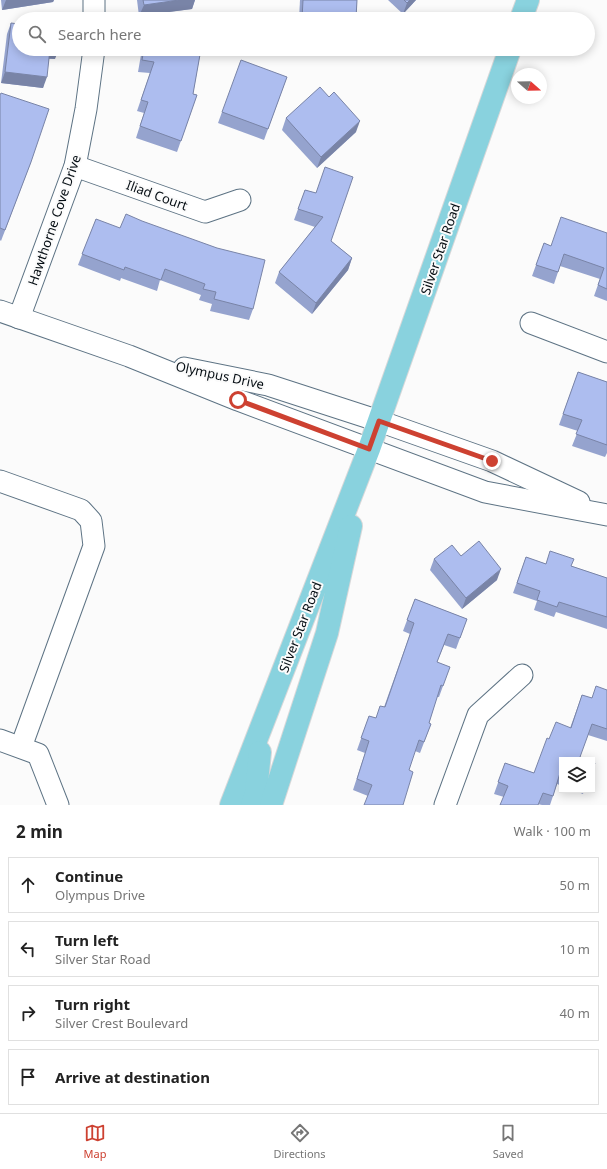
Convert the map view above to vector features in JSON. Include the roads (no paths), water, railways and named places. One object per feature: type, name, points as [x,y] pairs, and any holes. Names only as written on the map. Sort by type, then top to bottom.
[{"type":"main road","points":[[524,12],[528,0]]},
{"type":"main road","name":"Silver Star Road","points":[[232,805],[369,449],[508,56]]},
{"type":"main road","name":"Silver Star Road","points":[[271,805],[327,633],[369,449]]},
{"type":"main road","points":[[252,805],[256,792],[262,725]]},
{"type":"street","points":[[94,0],[94,12]]},
{"type":"street","name":"Hawthorne Cove Drive","points":[[10,315],[75,166],[86,109],[93,56]]},
{"type":"street","name":"Iliad Court","points":[[75,166],[205,212],[240,200]]},
{"type":"street","name":"Olympus Drive","points":[[10,315],[129,356],[238,400],[485,492],[607,515]]},
{"type":"street","points":[[531,323],[607,352]]},
{"type":"street","name":"Olympus Drive","points":[[129,356],[268,385],[379,421],[492,461],[607,515]]},
{"type":"street","points":[[0,481],[81,510],[91,521],[94,546],[21,747]]},
{"type":"street","points":[[445,805],[478,715],[522,675]]},
{"type":"street","points":[[0,740],[38,754],[58,805]]}]
